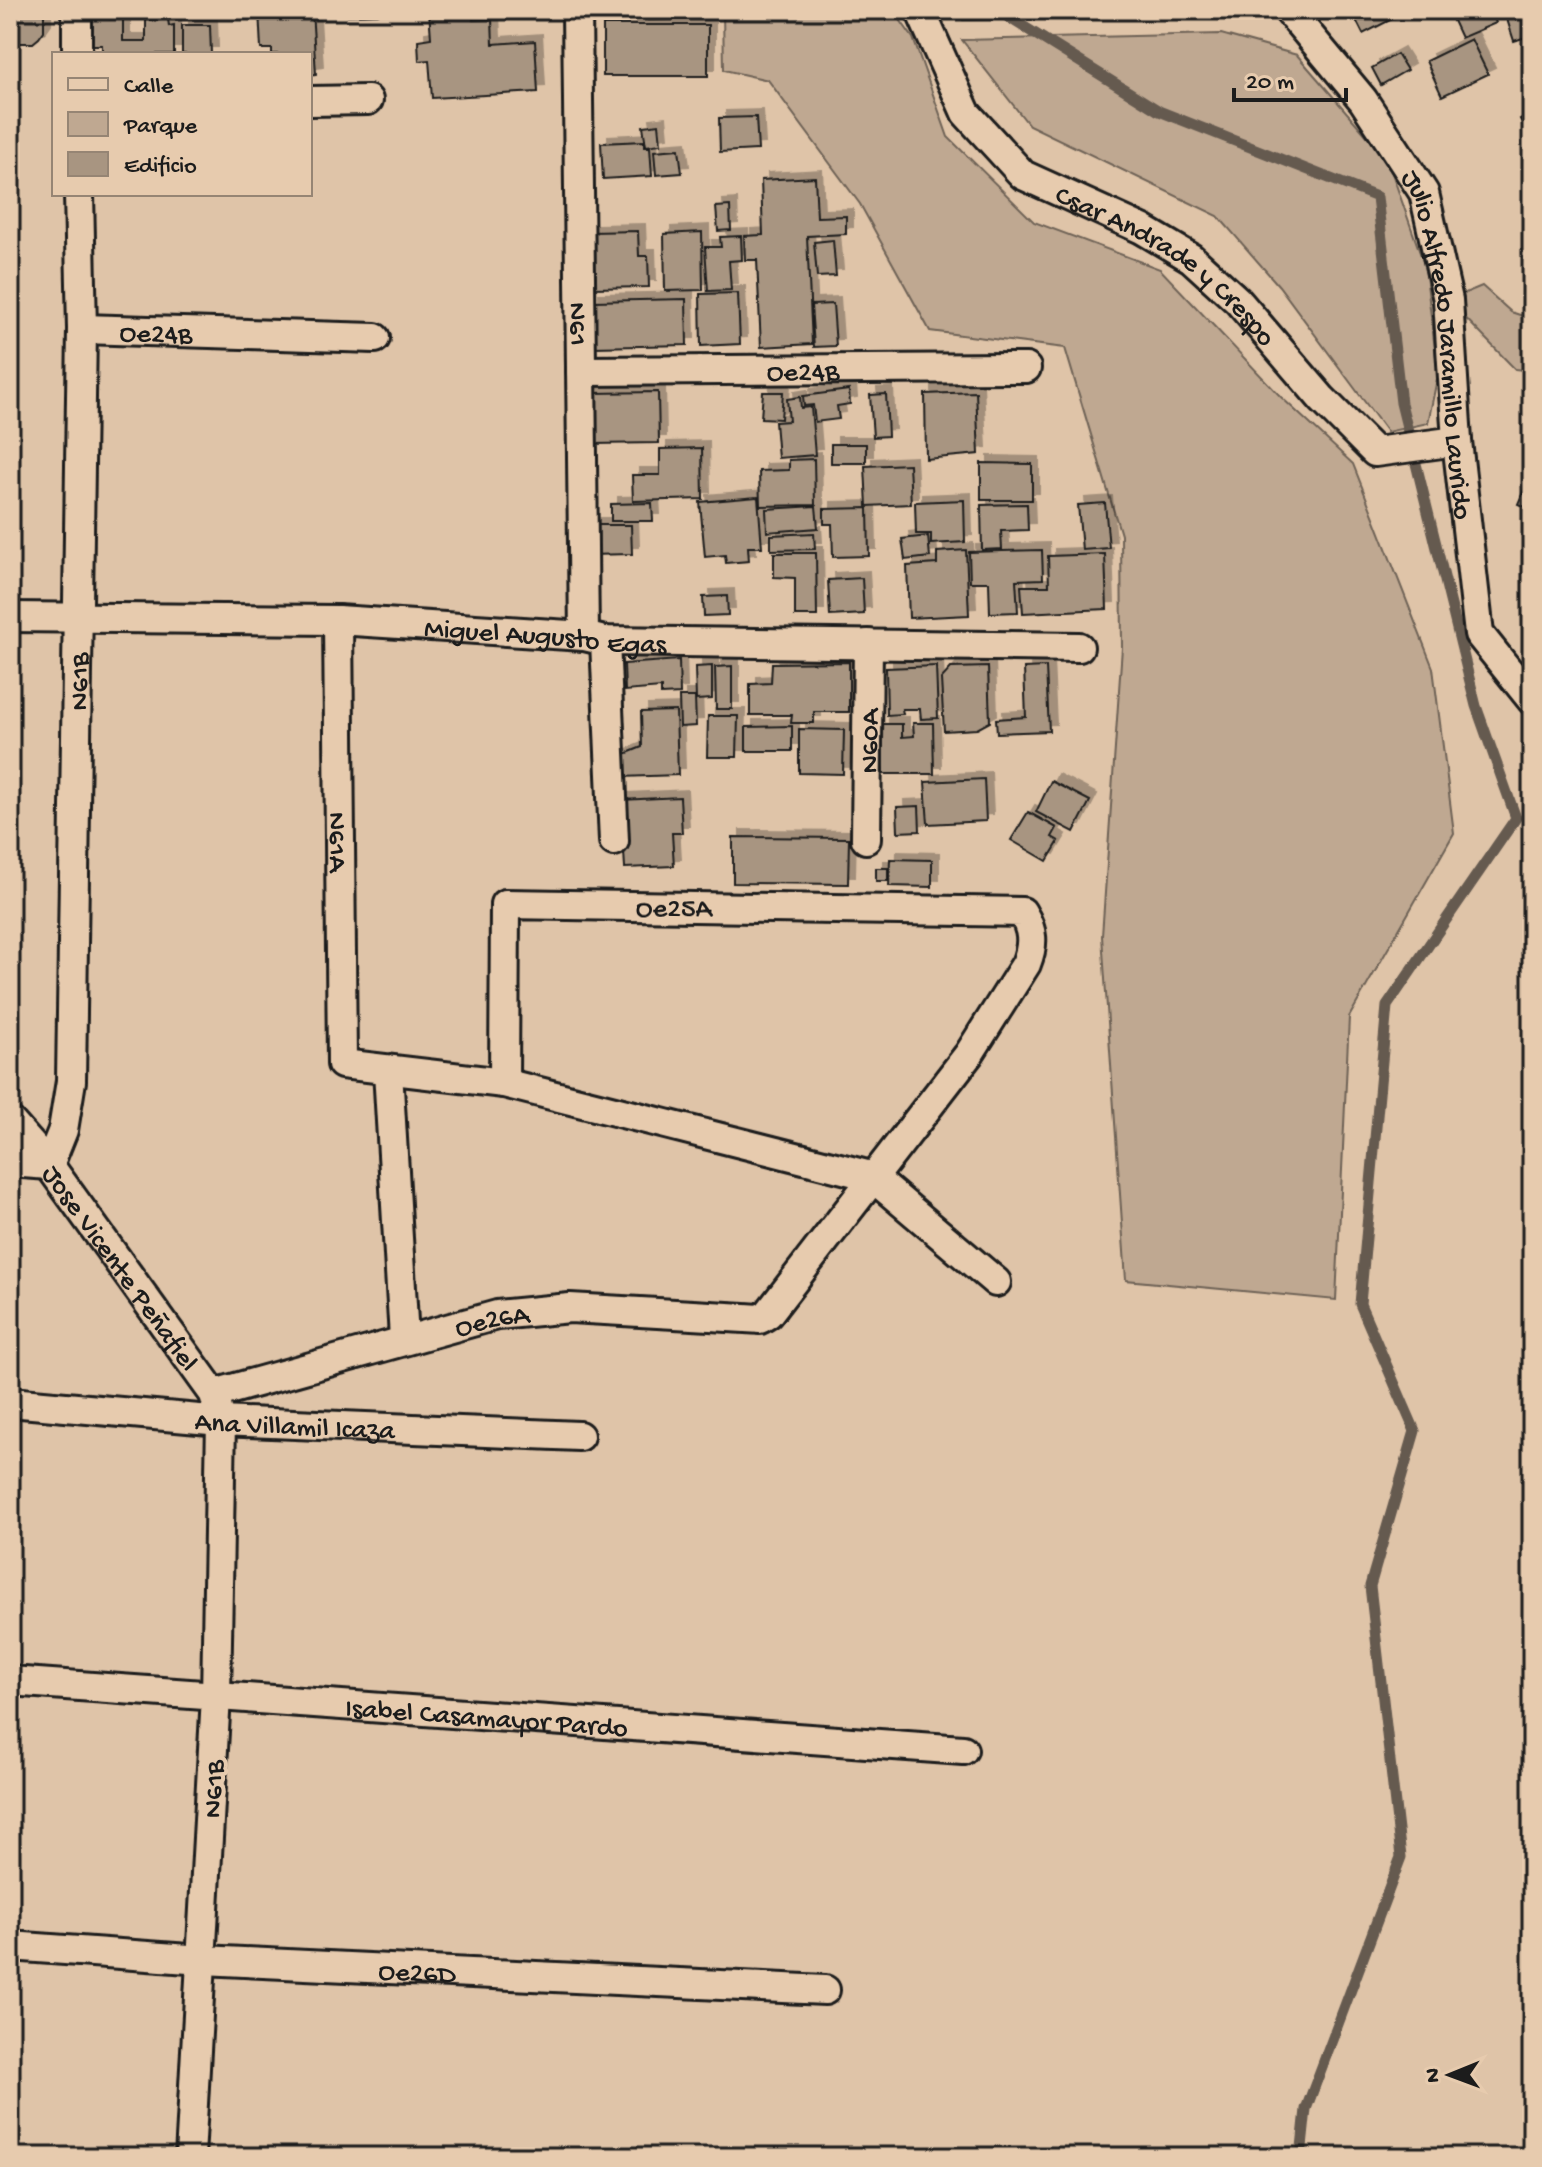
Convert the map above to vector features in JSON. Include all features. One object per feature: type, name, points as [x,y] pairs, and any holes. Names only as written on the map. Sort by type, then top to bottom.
[{"type":"street","points":[[77,10],[77,52]]},
{"type":"street","name":"N61","points":[[577,10],[581,371],[595,639],[614,841]]},
{"type":"street","name":"Csar Andrade y Crespo","points":[[920,10],[966,113],[1023,175],[1142,229],[1191,258],[1238,301],[1322,399],[1375,452],[1457,441]]},
{"type":"street","name":"Julio Alfredo Jaramillo Laurido","points":[[1288,10],[1363,100],[1424,193],[1448,300],[1457,441],[1479,634],[1532,700]]},
{"type":"street","points":[[312,101],[368,100]]},
{"type":"street","name":"N61B","points":[[49,1165],[63,1130],[71,1081],[75,617],[82,329],[79,196]]},
{"type":"street","name":"Oe24B","points":[[82,329],[375,338]]},
{"type":"street","name":"Oe24B","points":[[581,371],[1026,368]]},
{"type":"street","name":"Miguel Augusto Egas","points":[[10,617],[338,620],[595,639],[1079,647]]},
{"type":"street","name":"N61A","points":[[338,620],[342,1064],[388,1071]]},
{"type":"street","name":"N60A","points":[[866,839],[868,644]]},
{"type":"street","name":"Oe25A","points":[[504,1083],[505,904],[1022,912],[1032,937],[1026,964],[969,1054],[871,1176]]},
{"type":"street","points":[[404,1338],[388,1071],[504,1083],[871,1176],[996,1282]]},
{"type":"street","name":"Jose Vicente Peñafiel","points":[[10,1121],[49,1165],[217,1407]]},
{"type":"street","points":[[10,1162],[49,1165]]},
{"type":"street","name":"Oe26A","points":[[217,1407],[404,1338],[497,1315],[570,1308],[760,1319],[774,1309],[871,1176]]},
{"type":"street","name":"Ana Villamil Icaza","points":[[10,1402],[217,1407],[579,1436]]},
{"type":"street","name":"N61B","points":[[190,2157],[216,1696],[217,1407]]},
{"type":"street","name":"Isabel Casamayor Pardo","points":[[10,1681],[963,1750]]},
{"type":"street","name":"Oe26D","points":[[10,1946],[203,1960],[825,1990]]},
{"type":"green space","points":[[723,10],[893,10],[913,38],[948,137],[1034,222],[1160,269],[1281,397],[1353,464],[1433,668],[1454,833],[1349,1017],[1336,1300],[1126,1280],[1102,936],[1122,647],[1121,535],[1065,348],[930,331],[860,204],[768,80],[724,70]]},
{"type":"green space","points":[[958,10],[1245,10],[1249,13],[963,20]]},
{"type":"green space","points":[[1221,34],[1297,55],[1387,159],[1425,267],[1438,374],[1428,423],[1387,432],[1279,286],[1218,216],[1029,125],[962,40]]},
{"type":"green space","points":[[1482,286],[1511,312],[1532,319],[1532,371],[1515,369],[1448,300]]},
{"type":"building","points":[[10,10],[44,10],[44,31],[39,38],[33,43],[18,43],[18,26],[10,26]]},
{"type":"building","points":[[85,10],[110,10],[110,19],[123,19],[123,41],[146,41],[146,20],[168,19],[169,26],[174,25],[174,52],[102,52],[102,45],[85,45]]},
{"type":"building","points":[[174,10],[210,10],[210,17],[175,17]]},
{"type":"building","points":[[259,10],[312,10],[316,74],[312,75],[312,52],[261,49]]},
{"type":"building","points":[[348,10],[377,10],[378,14],[348,15]]},
{"type":"building","points":[[429,10],[493,10],[493,13],[473,14],[473,20],[492,19],[493,44],[535,41],[538,92],[432,98],[429,60],[419,61],[418,40],[431,38]]},
{"type":"building","points":[[647,10],[677,10],[678,19],[648,20]]},
{"type":"building","points":[[1351,10],[1390,10],[1394,18],[1363,34]]},
{"type":"building","points":[[1448,10],[1491,10],[1496,23],[1461,38]]},
{"type":"building","points":[[1504,10],[1532,10],[1532,35],[1514,41]]},
{"type":"building","points":[[182,25],[210,25],[211,52],[182,52]]},
{"type":"building","points":[[603,25],[708,25],[708,76],[603,76]]},
{"type":"building","points":[[1471,39],[1488,74],[1442,96],[1426,61]]},
{"type":"building","points":[[1397,54],[1407,70],[1381,85],[1372,68]]},
{"type":"building","points":[[1532,112],[1532,140],[1520,119]]},
{"type":"building","points":[[756,117],[758,150],[720,152],[719,118]]},
{"type":"building","points":[[659,124],[661,144],[646,146],[643,126]]},
{"type":"building","points":[[644,141],[644,147],[650,147],[652,176],[603,179],[601,143]]},
{"type":"building","points":[[679,149],[682,173],[656,175],[654,151]]},
{"type":"building","points":[[815,177],[817,217],[846,216],[846,234],[807,236],[812,344],[761,347],[757,260],[745,260],[744,236],[763,235],[761,180]]},
{"type":"building","points":[[730,206],[731,230],[718,231],[716,207]]},
{"type":"building","points":[[638,231],[639,256],[648,256],[649,287],[591,288],[590,232]]},
{"type":"building","points":[[702,232],[703,290],[665,291],[664,234]]},
{"type":"building","points":[[741,236],[742,260],[729,261],[731,290],[708,291],[705,247],[721,247],[720,237]]},
{"type":"building","points":[[833,240],[836,276],[817,277],[814,242]]},
{"type":"building","points":[[738,293],[740,344],[701,346],[700,294]]},
{"type":"building","points":[[686,299],[687,345],[593,347],[592,301]]},
{"type":"building","points":[[833,304],[836,346],[814,347],[811,305]]},
{"type":"building","points":[[849,390],[850,404],[837,406],[839,419],[815,422],[813,405],[804,406],[803,396]]},
{"type":"building","points":[[658,392],[659,443],[592,444],[591,393]]},
{"type":"building","points":[[763,392],[783,392],[781,419],[761,418]]},
{"type":"building","points":[[976,392],[979,454],[926,459],[925,394]]},
{"type":"building","points":[[886,394],[888,436],[873,437],[870,395]]},
{"type":"building","points":[[800,397],[801,408],[811,407],[815,455],[778,458],[775,422],[789,421],[787,399]]},
{"type":"building","points":[[831,444],[866,444],[866,463],[831,463]]},
{"type":"building","points":[[702,448],[703,499],[633,501],[632,475],[660,475],[660,449]]},
{"type":"building","points":[[814,459],[815,505],[760,506],[759,471],[789,470],[789,460]]},
{"type":"building","points":[[981,463],[1032,464],[1032,500],[981,500]]},
{"type":"building","points":[[909,464],[911,504],[867,506],[865,466]]},
{"type":"building","points":[[1532,471],[1532,510],[1518,504]]},
{"type":"building","points":[[758,497],[762,547],[748,547],[749,561],[726,563],[725,555],[705,557],[700,502]]},
{"type":"building","points":[[964,500],[965,542],[931,544],[931,534],[916,534],[915,502]]},
{"type":"building","points":[[652,503],[653,521],[611,521],[611,504]]},
{"type":"building","points":[[1105,503],[1109,548],[1082,550],[1078,505]]},
{"type":"building","points":[[1027,504],[1028,530],[1001,531],[1002,549],[982,550],[981,505]]},
{"type":"building","points":[[816,506],[818,528],[767,532],[766,509]]},
{"type":"building","points":[[868,508],[869,556],[833,557],[832,524],[824,524],[824,509]]},
{"type":"building","points":[[587,525],[631,525],[632,554],[588,555]]},
{"type":"building","points":[[814,533],[815,549],[771,550],[771,535]]},
{"type":"building","points":[[928,536],[930,557],[905,560],[902,539]]},
{"type":"building","points":[[966,550],[969,615],[909,618],[907,566],[937,564],[937,552]]},
{"type":"building","points":[[1042,550],[1043,579],[1016,580],[1018,612],[990,613],[989,582],[970,582],[969,552]]},
{"type":"building","points":[[774,553],[816,553],[817,616],[795,616],[795,578],[774,577]]},
{"type":"building","points":[[1105,554],[1107,609],[1023,613],[1021,586],[1049,586],[1048,556]]},
{"type":"building","points":[[862,578],[864,614],[830,616],[828,580]]},
{"type":"building","points":[[727,596],[728,615],[704,616],[703,597]]},
{"type":"building","points":[[679,660],[680,694],[661,695],[661,688],[625,691],[624,664]]},
{"type":"building","points":[[849,662],[849,712],[814,712],[814,723],[791,723],[792,715],[750,715],[750,684],[771,683],[772,663]]},
{"type":"building","points":[[712,666],[712,699],[696,700],[695,667]]},
{"type":"building","points":[[732,666],[732,709],[716,709],[715,667]]},
{"type":"building","points":[[936,666],[938,718],[921,719],[920,709],[902,709],[903,714],[887,715],[886,668]]},
{"type":"building","points":[[988,667],[990,722],[977,729],[944,731],[941,679],[951,668]]},
{"type":"building","points":[[1046,667],[1049,731],[997,733],[996,719],[1026,717],[1024,668]]},
{"type":"building","points":[[679,697],[695,697],[696,726],[680,727]]},
{"type":"building","points":[[676,711],[678,775],[621,777],[620,756],[642,747],[641,712]]},
{"type":"building","points":[[708,716],[738,716],[737,757],[707,757]]},
{"type":"building","points":[[913,723],[933,723],[934,774],[883,774],[882,724],[902,724],[902,737],[914,736]]},
{"type":"building","points":[[792,726],[792,751],[746,751],[746,727]]},
{"type":"building","points":[[799,729],[844,730],[843,774],[799,773]]},
{"type":"building","points":[[984,779],[986,821],[928,824],[925,782]]},
{"type":"building","points":[[1051,781],[1090,801],[1074,832],[1036,812]]},
{"type":"building","points":[[680,797],[682,833],[672,833],[674,866],[625,868],[621,800]]},
{"type":"building","points":[[919,806],[920,831],[898,832],[897,807]]},
{"type":"building","points":[[1028,812],[1057,828],[1052,837],[1059,841],[1047,861],[1011,840]]},
{"type":"building","points":[[733,837],[849,838],[848,884],[733,883]]},
{"type":"building","points":[[890,859],[932,860],[932,887],[889,886]]},
{"type":"building","points":[[876,868],[888,868],[888,881],[876,881]]},
{"type":"waterway","points":[[997,10],[1159,111],[1377,197],[1401,403],[1476,706],[1516,818],[1387,1006],[1360,1304],[1415,1431],[1370,1586],[1401,1857],[1306,2109],[1301,2157]]}]
